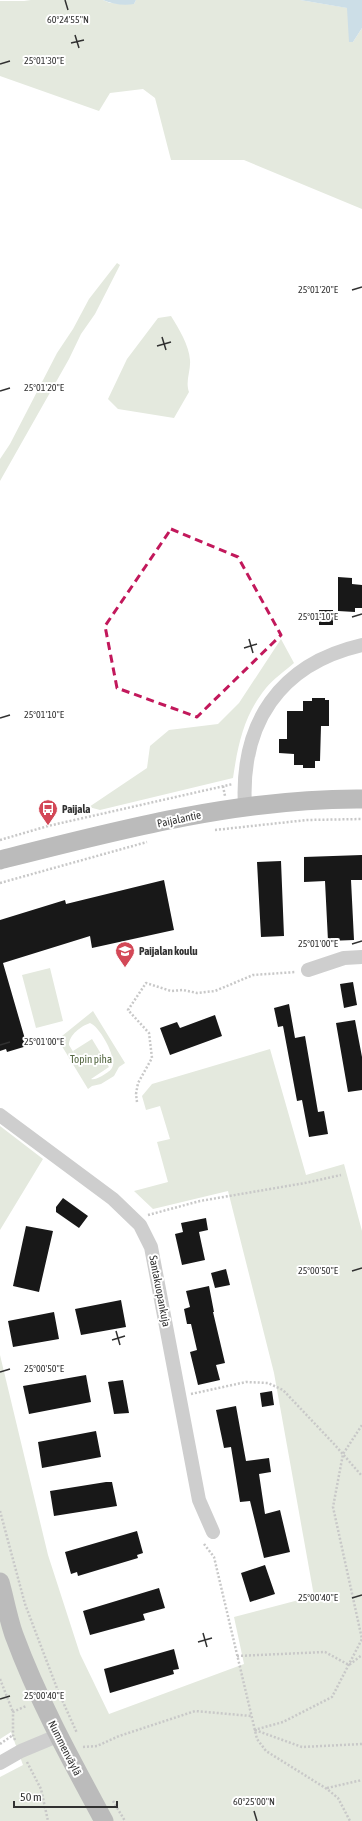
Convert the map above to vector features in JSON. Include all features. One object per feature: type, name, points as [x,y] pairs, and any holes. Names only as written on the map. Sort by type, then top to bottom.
[{"type":"street","points":[[244,807],[244,782],[250,746],[260,717],[274,696],[301,672],[320,659],[340,651],[362,645]]},
{"type":"street","name":"Paijalantie","points":[[0,860],[141,827],[244,807],[294,802],[362,799]]},
{"type":"street","points":[[308,970],[344,958],[362,957]]},
{"type":"street","name":"Santakuopankuja","points":[[0,1115],[113,1199],[140,1225],[151,1247],[207,1535]]},
{"type":"street","name":"Nummenväylä","points":[[0,1582],[14,1634],[40,1699],[57,1736],[104,1821]]},
{"type":"street","points":[[0,1763],[21,1751],[57,1736]]},
{"type":"path","points":[[0,840],[48,826],[223,786]]},
{"type":"path","points":[[210,830],[307,820],[362,819]]},
{"type":"path","points":[[0,883],[153,841]]},
{"type":"path","points":[[137,1102],[136,1094],[138,1083],[152,1058],[149,1032],[128,1010],[146,983],[171,991],[183,990],[197,993],[215,991],[253,975],[308,970]]},
{"type":"path","points":[[145,1208],[147,1216],[200,1202],[341,1175]]},
{"type":"path","points":[[180,1396],[246,1382],[268,1383],[283,1390],[362,1476]]},
{"type":"path","points":[[254,1730],[283,1722],[332,1697],[362,1639],[334,1507],[343,1454],[362,1425]]},
{"type":"path","points":[[0,1511],[25,1604],[58,1691],[86,1753]]},
{"type":"path","points":[[204,1544],[207,1535]]},
{"type":"path","points":[[204,1544],[207,1535]]},
{"type":"path","points":[[204,1544],[214,1556],[257,1739],[266,1751],[327,1789],[338,1798],[350,1821]]},
{"type":"path","points":[[237,1656],[325,1652],[349,1665]]},
{"type":"path","points":[[349,1665],[362,1655]]},
{"type":"path","points":[[0,1679],[13,1712],[13,1735],[41,1789],[48,1821]]},
{"type":"path","points":[[13,1712],[58,1691]]},
{"type":"path","points":[[83,1747],[97,1746],[119,1736],[195,1711],[251,1716]]},
{"type":"path","points":[[254,1730],[302,1747],[362,1744]]},
{"type":"path","points":[[0,1744],[13,1735]]},
{"type":"path","points":[[327,1789],[362,1780]]},
{"type":"path","points":[[110,1796],[125,1821]]},
{"type":"highlighted area","points":[[171,529],[238,557],[281,635],[197,717],[117,688],[105,626]]},
{"type":"green space","points":[[103,0],[110,3],[134,4],[136,0],[300,0],[348,8],[353,42],[362,28],[362,209],[244,160],[171,160],[155,98],[143,89],[110,93],[99,111],[0,76],[0,1]]},
{"type":"green space","points":[[117,263],[120,265],[95,314],[81,334],[69,359],[0,481],[0,459],[10,444],[57,353],[73,329],[89,299]]},
{"type":"green space","points":[[171,316],[188,349],[190,364],[188,384],[189,392],[174,418],[118,409],[108,399],[127,359],[158,318]]},
{"type":"green space","points":[[281,639],[294,663],[269,685],[258,698],[252,709],[243,730],[233,778],[100,810],[89,807],[147,768],[150,746],[169,730],[218,724],[239,703]]},
{"type":"green space","points":[[50,968],[63,1021],[36,1028],[22,975]]},
{"type":"green space","name":"Topin piha","points":[[93,1011],[125,1063],[119,1067],[114,1076],[101,1084],[92,1086],[88,1089],[60,1043],[62,1036]],"holes":[[[90,1023],[102,1035],[109,1048],[112,1055],[113,1065],[111,1070],[98,1078],[91,1079],[109,1067],[92,1039],[73,1051],[83,1068],[69,1045],[73,1034],[79,1029]]]},
{"type":"green space","points":[[270,1049],[306,1175],[344,1164],[362,1231],[362,1821],[0,1821],[0,1777],[23,1765],[11,1732],[0,1739],[0,1355],[48,1555],[80,1654],[109,1714],[244,1664],[234,1617],[314,1596],[274,1373],[228,1191],[153,1209],[134,1191],[168,1182],[157,1142],[170,1139],[160,1106],[146,1110],[142,1096],[152,1084]]},
{"type":"green space","points":[[0,1126],[43,1159],[0,1230]]},
{"type":"shaded area","points":[[103,0],[136,0],[134,4],[126,5],[114,4]]},
{"type":"shaded area","points":[[300,0],[362,0],[362,28],[353,42],[349,42],[347,8]]},
{"type":"building","points":[[338,577],[352,578],[352,584],[362,585],[362,608],[355,608],[355,612],[338,611]]},
{"type":"building","points":[[319,610],[333,610],[333,625],[319,625]]},
{"type":"building","points":[[312,698],[325,698],[325,700],[329,700],[329,726],[321,726],[320,761],[315,761],[315,768],[303,768],[303,765],[294,765],[294,754],[279,753],[279,739],[287,739],[287,711],[303,711],[303,701],[312,701]]},
{"type":"building","points":[[362,855],[362,880],[351,880],[354,940],[328,941],[325,881],[304,882],[304,857]]},
{"type":"building","points":[[281,861],[284,936],[261,937],[257,862]]},
{"type":"building","points":[[164,880],[174,930],[92,948],[90,936],[3,963],[27,1046],[7,1052],[6,1049],[0,1051],[0,920],[65,900],[66,904]]},
{"type":"building","points":[[353,982],[357,1005],[344,1008],[340,984]]},
{"type":"building","points":[[289,1004],[295,1038],[305,1036],[318,1112],[324,1111],[328,1134],[309,1137],[302,1100],[297,1101],[283,1026],[278,1027],[274,1008]]},
{"type":"building","points":[[215,1015],[222,1036],[170,1055],[160,1028],[177,1022],[180,1028]]},
{"type":"building","points":[[355,1020],[362,1057],[362,1090],[348,1092],[336,1023]]},
{"type":"building","points":[[63,1198],[88,1216],[79,1228],[56,1212],[56,1207]]},
{"type":"building","points":[[206,1218],[208,1230],[199,1232],[205,1260],[182,1265],[175,1234],[183,1232],[181,1223]]},
{"type":"building","points":[[26,1226],[53,1231],[39,1292],[13,1286]]},
{"type":"building","points":[[226,1269],[230,1285],[215,1288],[211,1273]]},
{"type":"building","points":[[209,1286],[213,1312],[225,1363],[216,1365],[220,1380],[198,1385],[190,1352],[197,1350],[191,1324],[187,1324],[184,1309],[190,1307],[186,1291]]},
{"type":"building","points":[[121,1300],[126,1327],[81,1335],[75,1309]]},
{"type":"building","points":[[54,1312],[59,1339],[13,1347],[8,1321]]},
{"type":"building","points":[[86,1375],[91,1402],[29,1414],[23,1386]]},
{"type":"building","points":[[123,1380],[129,1413],[114,1414],[108,1382]]},
{"type":"building","points":[[272,1391],[274,1405],[262,1407],[260,1393]]},
{"type":"building","points":[[236,1406],[246,1461],[269,1458],[271,1472],[259,1474],[265,1514],[280,1510],[290,1552],[264,1558],[250,1501],[240,1502],[231,1447],[224,1448],[216,1410]]},
{"type":"building","points":[[96,1431],[101,1457],[42,1468],[38,1442]]},
{"type":"building","points":[[112,1482],[117,1506],[54,1516],[50,1491]]},
{"type":"building","points":[[137,1531],[143,1553],[137,1555],[138,1558],[78,1576],[77,1572],[71,1574],[65,1552]]},
{"type":"building","points":[[265,1565],[275,1594],[250,1602],[241,1573]]},
{"type":"building","points":[[159,1588],[165,1608],[143,1614],[145,1620],[90,1635],[83,1611]]},
{"type":"building","points":[[174,1649],[179,1669],[173,1670],[174,1674],[110,1693],[104,1669]]},
{"type":"place","name":"Paijala","points":[[48,826]]},
{"type":"place","name":"Paijalan koulu","points":[[125,968]]}]
